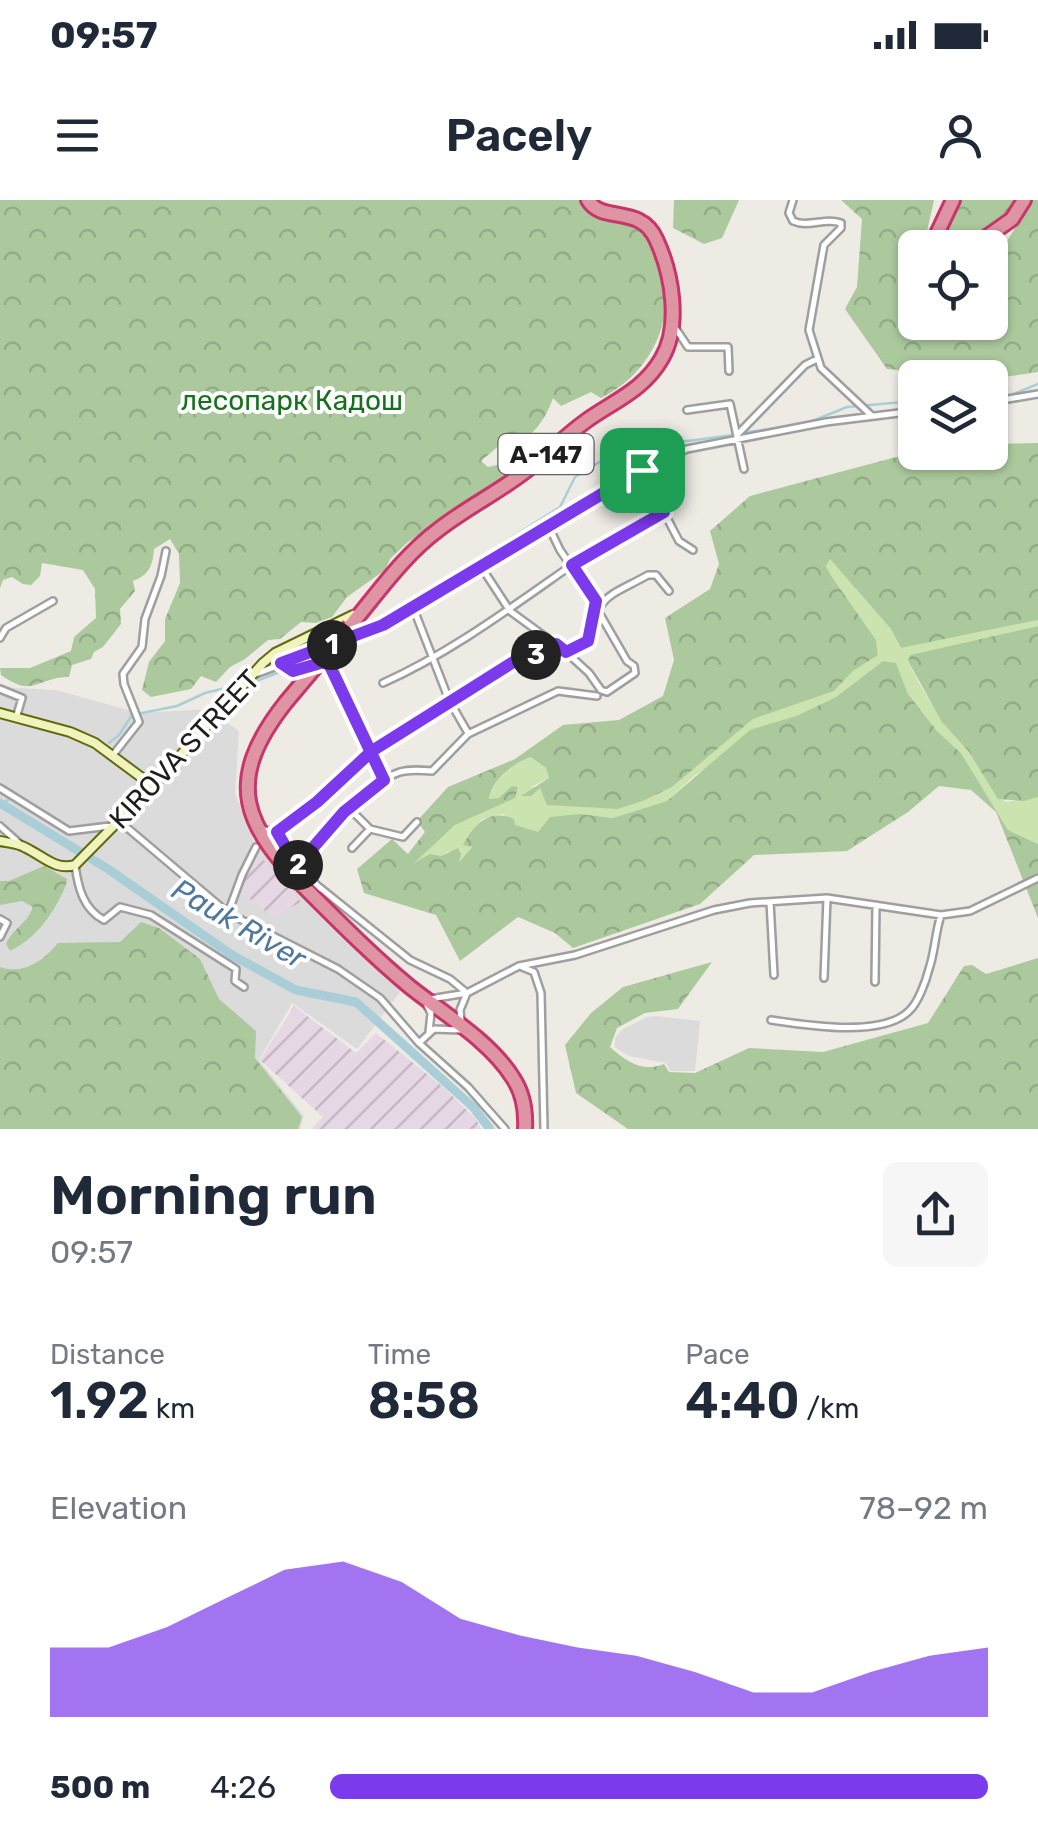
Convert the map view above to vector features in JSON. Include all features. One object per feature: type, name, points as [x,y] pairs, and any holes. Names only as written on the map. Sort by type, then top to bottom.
[{"type":"highway","name":"А-147","points":[[525,1129],[524,1107],[513,1078],[466,1032],[372,955],[256,827],[248,794],[257,745],[286,702],[435,531],[526,471],[584,422],[637,389],[664,355],[672,322],[668,277],[654,234],[635,217],[599,211],[588,200]]},
{"type":"highway","points":[[939,230],[953,200]]},
{"type":"highway","points":[[997,230],[1012,219],[1024,200]]},
{"type":"main road","name":"KIROVA STREET","points":[[75,864],[154,786],[236,692],[276,653],[332,627],[370,602]]},
{"type":"main road","points":[[0,714],[70,732],[113,755],[154,786]]},
{"type":"main road","points":[[0,842],[21,844],[52,864],[68,868],[75,864]]},
{"type":"street","points":[[793,200],[789,213],[793,221],[809,225],[836,220],[841,223],[824,244],[809,330],[817,358],[835,384],[872,416]]},
{"type":"street","points":[[672,322],[688,347],[728,347],[729,371]]},
{"type":"street","points":[[738,438],[817,358]]},
{"type":"street","points":[[1008,399],[1038,394]]},
{"type":"street","points":[[687,410],[730,404],[744,469]]},
{"type":"street","points":[[249,678],[287,667],[368,633],[642,470],[687,449],[898,413]]},
{"type":"street","points":[[642,470],[679,542],[693,550]]},
{"type":"street","points":[[383,683],[510,611],[572,565],[664,512]]},
{"type":"street","points":[[548,525],[596,601],[588,641],[566,652]]},
{"type":"street","points":[[113,755],[139,722],[123,674],[142,647],[145,619],[166,551]]},
{"type":"street","points":[[480,565],[510,611],[566,652],[607,692],[635,672],[596,609]]},
{"type":"street","points":[[596,609],[603,600],[648,575],[656,575],[669,591]]},
{"type":"street","points":[[0,638],[6,628],[53,602]]},
{"type":"street","points":[[414,607],[449,700],[468,734]]},
{"type":"street","points":[[265,830],[277,832],[317,802],[372,751],[449,700],[518,659],[547,653],[556,644]]},
{"type":"street","points":[[287,667],[327,662],[384,780]]},
{"type":"street","points":[[0,689],[22,698],[16,718]]},
{"type":"street","points":[[294,869],[349,808],[384,780],[412,770],[432,771],[468,734],[558,690],[597,696]]},
{"type":"street","points":[[0,788],[69,831],[116,823],[228,913],[360,982],[468,1087],[505,1129]]},
{"type":"street","points":[[349,808],[370,829],[403,837],[417,822]]},
{"type":"street","points":[[0,826],[21,844]]},
{"type":"street","points":[[352,848],[370,829]]},
{"type":"street","points":[[277,832],[294,869],[410,960],[450,979],[467,993]]},
{"type":"street","points":[[228,913],[256,847]]},
{"type":"street","points":[[75,864],[82,896],[95,915],[104,920],[120,907],[151,915],[227,962],[236,970],[235,981],[244,987]]},
{"type":"street","points":[[422,997],[441,1000],[467,993],[519,966],[575,955],[750,902],[827,898],[941,915],[970,911],[1038,878]]},
{"type":"street","points":[[824,978],[827,898]]},
{"type":"street","points":[[770,902],[774,974]]},
{"type":"street","points":[[876,905],[876,982]]},
{"type":"street","points":[[771,1020],[829,1027],[874,1026],[911,1010],[929,969],[941,915]]},
{"type":"street","points":[[0,919],[7,924],[0,937]]},
{"type":"street","points":[[519,966],[534,972],[541,993],[544,1129]]},
{"type":"street","points":[[419,1043],[429,1032],[444,1027],[466,1032],[460,1010],[467,993]]},
{"type":"street","points":[[422,997],[431,1012],[429,1032]]},
{"type":"shaded area","points":[[0,687],[56,690],[139,713],[208,709],[239,731],[235,793],[253,840],[352,947],[403,988],[357,1049],[292,1003],[259,1060],[304,1116],[300,1129],[0,1129]]},
{"type":"shaded area","points":[[258,857],[301,902],[273,917],[238,889]]},
{"type":"shaded area","points":[[294,1006],[356,1053],[376,1033],[443,1087],[476,1119],[481,1129],[311,1129],[323,1117],[260,1060]]},
{"type":"shaded area","points":[[656,1016],[700,1021],[695,1071],[670,1071],[666,1063],[629,1056],[615,1047],[615,1038],[623,1029]]},
{"type":"green space","name":"лесопарк Кадош","points":[[0,200],[579,200],[591,211],[640,223],[665,279],[664,320],[648,357],[635,373],[601,398],[591,392],[561,406],[553,398],[542,421],[526,438],[512,449],[502,443],[481,461],[488,467],[501,464],[505,476],[408,542],[390,559],[385,570],[347,597],[332,617],[316,623],[301,622],[280,639],[268,640],[216,682],[201,676],[191,689],[151,697],[142,690],[149,662],[165,641],[165,619],[180,583],[179,554],[170,539],[154,549],[149,569],[133,581],[135,591],[120,609],[121,624],[91,659],[72,665],[69,677],[21,685],[1,675],[0,668],[30,668],[71,651],[74,637],[96,618],[95,589],[83,570],[42,563],[40,576],[31,585],[12,577],[3,580],[0,588]]},
{"type":"green space","points":[[674,200],[739,200],[722,238],[704,244],[673,228]]},
{"type":"green space","points":[[841,200],[934,200],[927,230],[898,230],[898,340],[1008,340],[1008,239],[1032,200],[1038,200],[1038,372],[1008,376],[1008,360],[898,360],[898,370],[887,369],[845,309],[857,287],[862,219]]},
{"type":"green space","points":[[959,200],[1014,200],[1004,215],[985,230],[944,230]]},
{"type":"green space","points":[[1038,443],[1038,620],[901,648],[891,629],[830,559],[826,566],[876,640],[878,655],[853,671],[834,691],[753,719],[672,787],[618,809],[547,805],[540,788],[531,796],[521,796],[549,778],[546,768],[531,757],[504,773],[489,799],[499,798],[512,786],[518,787],[515,798],[455,825],[414,863],[430,854],[441,856],[458,848],[459,862],[472,847],[463,845],[467,837],[484,820],[497,815],[538,832],[550,817],[580,814],[613,818],[667,801],[750,730],[796,716],[836,697],[883,661],[896,663],[908,694],[937,731],[961,753],[1008,830],[1038,844],[1038,918],[996,812],[971,790],[939,786],[908,812],[847,851],[754,855],[700,904],[573,948],[555,933],[518,917],[460,961],[436,915],[364,893],[357,869],[392,839],[408,854],[425,832],[417,821],[448,787],[515,759],[563,725],[619,720],[663,696],[674,660],[665,618],[710,589],[719,564],[710,531],[750,496],[898,457],[898,470],[1008,470],[1008,444]]},
{"type":"green space","points":[[830,558],[891,629],[901,648],[1038,620],[1038,626],[910,655],[908,661],[934,707],[1005,802],[1038,797],[1038,844],[1008,830],[961,753],[937,731],[908,694],[896,664],[883,661],[836,697],[695,775],[667,801],[613,818],[580,814],[538,833],[514,825],[503,814],[482,819],[464,845],[472,846],[457,864],[449,851],[441,856],[430,854],[413,863],[455,825],[499,805],[499,798],[489,800],[498,780],[531,757],[546,768],[549,778],[531,787],[540,788],[548,804],[618,809],[672,787],[753,719],[834,691],[853,671],[878,654],[876,640],[826,566]]},
{"type":"green space","points":[[1038,626],[1038,797],[1024,801],[998,799],[969,752],[942,722],[908,661],[910,655]]},
{"type":"green space","points":[[44,866],[67,879],[66,885],[44,923],[10,951],[6,944],[33,907],[22,901],[0,905],[0,881]]},
{"type":"green space","points":[[141,922],[159,928],[200,959],[219,999],[256,1031],[255,1058],[302,1117],[298,1129],[0,1129],[0,967],[17,969],[32,965],[58,943],[120,942]]},
{"type":"green space","points":[[1038,958],[1038,1129],[628,1129],[576,1093],[565,1045],[591,1013],[623,987],[712,962],[678,1009],[645,1013],[617,1028],[610,1047],[641,1066],[664,1064],[669,1072],[695,1073],[749,1048],[823,1052],[928,1023],[964,966],[972,965],[986,974]]},
{"type":"waterway","points":[[1008,396],[1038,384]]},
{"type":"waterway","points":[[805,424],[847,407],[898,402]]},
{"type":"waterway","points":[[741,433],[792,426]]},
{"type":"waterway","points":[[414,599],[560,507],[575,477],[619,450],[733,435]]},
{"type":"waterway","points":[[335,652],[390,630],[396,623]]},
{"type":"waterway","points":[[292,667],[313,660]]},
{"type":"waterway","points":[[251,683],[285,670]]},
{"type":"waterway","points":[[109,743],[132,715],[177,706],[205,693],[238,685]]},
{"type":"waterway","points":[[2,804],[9,799]]},
{"type":"waterway","name":"Pauk River","points":[[0,803],[108,869],[232,955],[296,990],[356,1002],[473,1107],[490,1129]]},
{"type":"route","points":[[642,470],[383,625],[281,663],[293,671],[327,662],[372,751],[384,780],[344,812],[297,866],[277,832],[317,802],[372,751],[518,659],[547,653],[556,644],[566,652],[588,641],[596,601],[572,565],[664,512],[642,470]]}]
